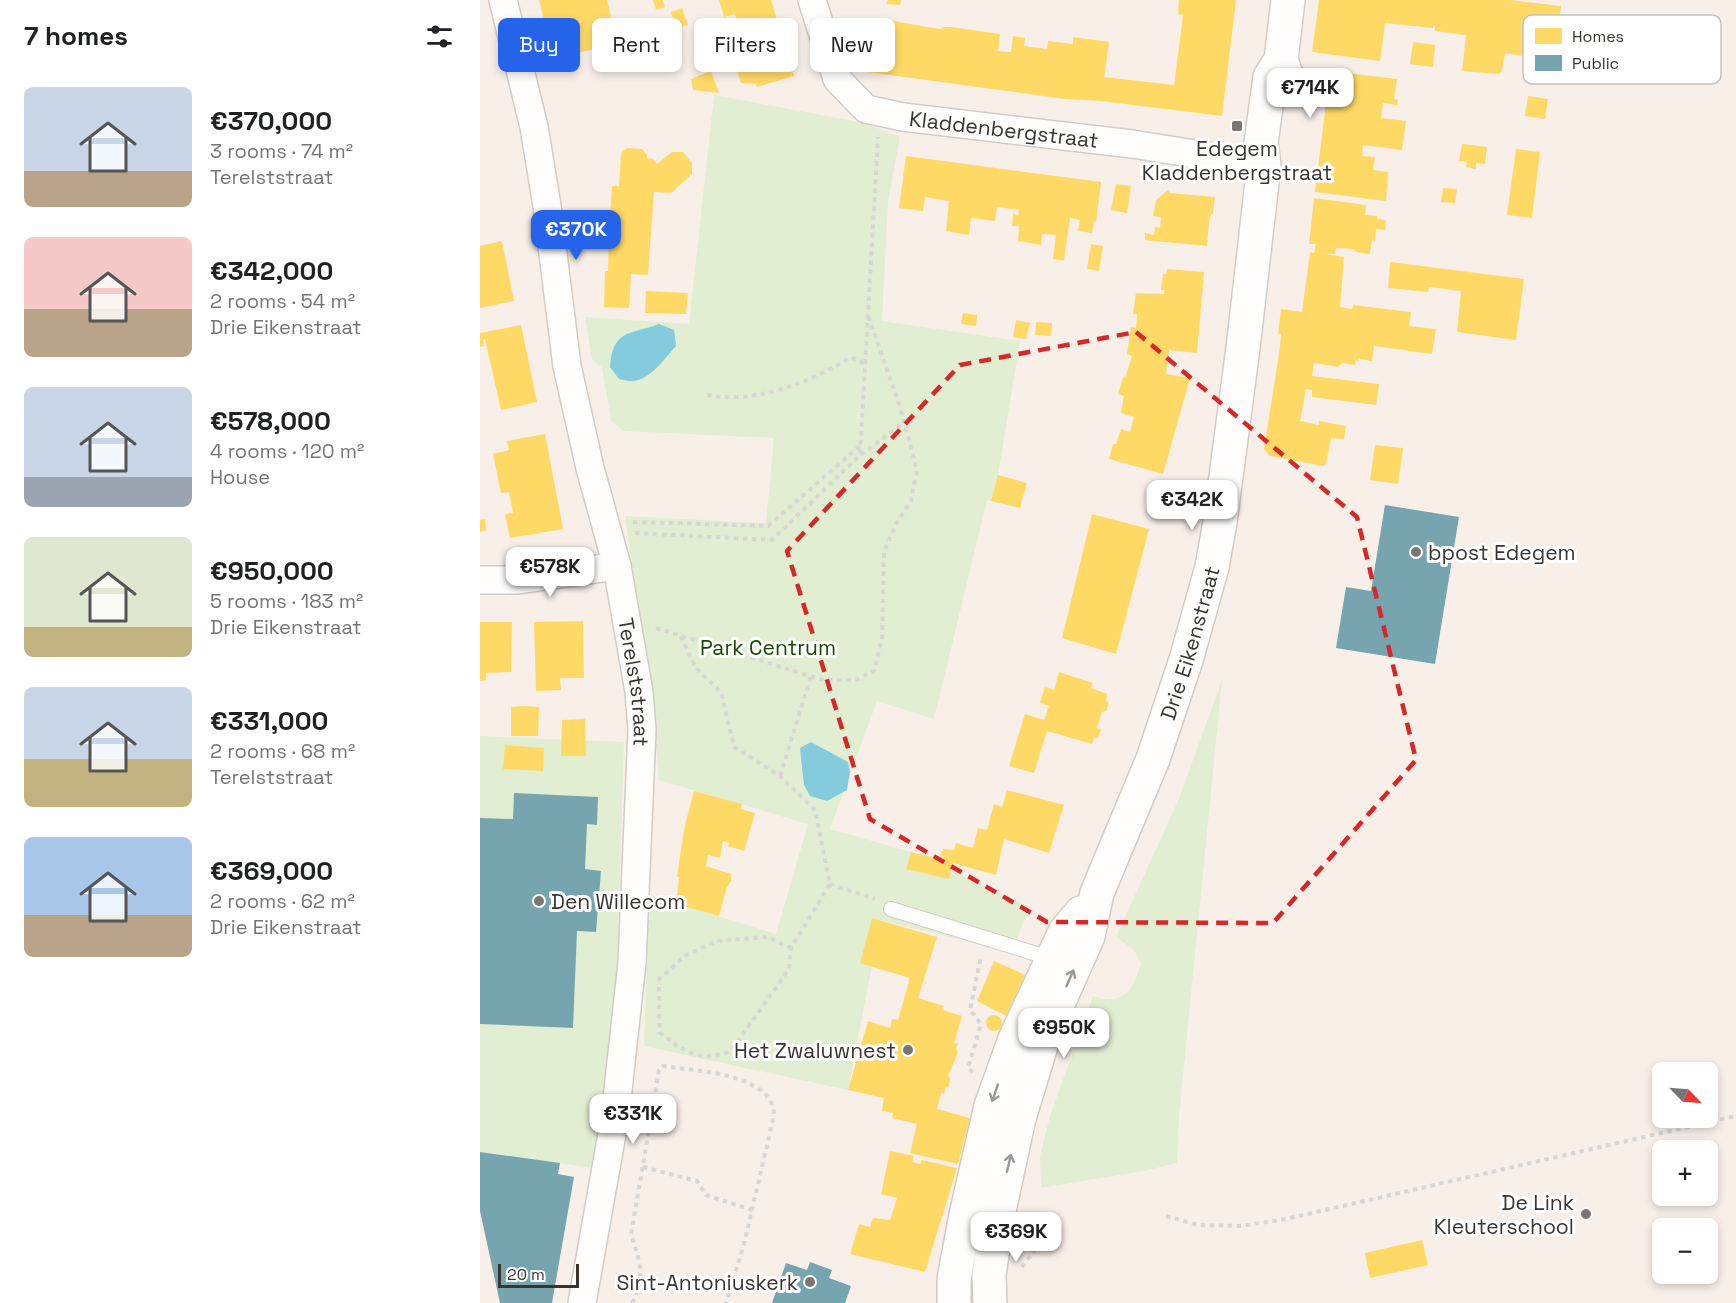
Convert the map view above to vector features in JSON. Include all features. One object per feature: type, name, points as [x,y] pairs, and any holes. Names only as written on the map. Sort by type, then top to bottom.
[{"type":"street","name":"Terelststraat","points":[[503,0],[534,127],[547,206],[567,366],[590,468],[617,566],[639,692],[642,730],[630,980],[615,1117],[582,1303]]},
{"type":"street","name":"Kladdenbergstraat","points":[[812,0],[837,79],[866,109],[903,117],[1143,146],[1264,165]]},
{"type":"street","name":"Drie Eikenstraat","points":[[954,1303],[954,1280],[981,1218],[1019,1118],[1046,1033],[1088,936],[1097,893],[1153,759],[1186,660],[1212,567],[1242,360],[1264,165],[1261,143],[1270,77],[1281,60],[1288,0]]},
{"type":"street","points":[[480,580],[518,580],[617,566]]},
{"type":"street","name":"Drie Eikenstraat","points":[[990,1303],[989,1275],[981,1218],[991,1106],[1015,1039],[1065,932],[1097,893]]},
{"type":"lane","points":[[891,909],[1053,959]]},
{"type":"path","points":[[860,455],[879,112]]},
{"type":"path","points":[[626,619],[822,680],[856,680],[874,671],[882,639],[884,552],[895,526],[911,501],[917,470],[904,422],[868,315]]},
{"type":"path","points":[[707,395],[727,399],[788,388],[826,372],[851,357],[865,364]]},
{"type":"path","points":[[606,526],[772,540],[860,455],[904,422]]},
{"type":"path","points":[[606,526],[768,526],[861,445]]},
{"type":"path","points":[[659,980],[660,1033],[692,1055],[717,1055],[731,1051],[789,969],[790,948],[830,884],[815,810],[780,776],[734,747],[721,692],[696,668],[680,635]]},
{"type":"path","points":[[780,776],[811,676]]},
{"type":"path","points":[[830,884],[880,901],[891,909]]},
{"type":"path","points":[[630,980],[659,980],[685,956],[716,941],[767,937],[790,948]]},
{"type":"path","points":[[985,938],[970,1010],[981,1024],[968,1068],[996,1093]]},
{"type":"path","points":[[632,1303],[642,1275],[632,1235],[659,1071],[663,1066],[714,1073],[754,1084],[768,1095],[774,1105],[774,1115],[744,1244],[726,1303]]},
{"type":"path","points":[[1166,1216],[1198,1225],[1241,1226],[1286,1219],[1736,1116]]},
{"type":"path","points":[[644,1167],[697,1181],[706,1195],[752,1210]]},
{"type":"highlighted area","points":[[1136,332],[1357,517],[1416,760],[1273,923],[1047,922],[870,819],[787,551],[960,365]]},
{"type":"green space","name":"Park Centrum","points":[[714,95],[865,123],[900,137],[888,202],[882,321],[1020,341],[998,475],[991,501],[987,500],[934,719],[877,701],[830,829],[911,852],[1029,907],[1012,952],[872,918],[860,963],[872,966],[848,1090],[644,1046],[649,895],[776,934],[808,824],[659,780],[651,693],[625,516],[766,523],[774,438],[623,431],[611,420],[602,368],[592,359],[585,317],[689,324]]},
{"type":"green space","points":[[1222,680],[1179,1117],[1177,1163],[1144,1171],[1041,1188],[1040,1156],[1050,1116],[1093,996],[1103,999],[1119,998],[1130,989],[1138,974],[1141,964],[1134,950],[1116,937],[1178,801]]},
{"type":"green space","points":[[480,736],[624,742],[615,1034],[593,1168],[480,1152]]},
{"type":"water","points":[[659,324],[674,330],[676,346],[647,376],[632,381],[619,379],[610,367],[615,346],[619,340],[631,332]]},
{"type":"water","points":[[811,742],[848,762],[850,772],[847,790],[827,801],[810,796],[804,785],[800,748]]},
{"type":"building: Homes","points":[[539,0],[607,0],[612,18],[592,18],[592,50],[580,52],[580,18],[544,18]]},
{"type":"building: Homes","points":[[653,0],[663,0],[665,7],[656,10]]},
{"type":"building: Homes","points":[[719,0],[771,0],[776,18],[736,18],[735,14],[724,17]]},
{"type":"building: Homes","points":[[888,0],[901,0],[900,5],[887,4]]},
{"type":"building: Homes","points":[[1179,0],[1236,0],[1222,116],[1101,101],[1065,99],[868,72],[895,72],[895,21],[941,29],[951,27],[1000,34],[998,51],[1011,52],[1013,36],[1025,38],[1024,46],[1047,49],[1048,41],[1073,44],[1073,37],[1109,42],[1104,77],[1174,85],[1183,15],[1178,14]]},
{"type":"building: Homes","points":[[1319,0],[1510,0],[1561,6],[1560,15],[1523,15],[1523,56],[1505,53],[1502,71],[1499,74],[1462,71],[1466,35],[1435,31],[1435,26],[1433,28],[1385,23],[1380,61],[1312,52]]},
{"type":"building: Homes","points":[[682,8],[688,25],[682,27],[682,18],[673,18],[671,12]]},
{"type":"building: Homes","points":[[1413,42],[1435,45],[1433,67],[1410,64]]},
{"type":"building: Homes","points":[[1330,71],[1397,79],[1394,99],[1398,100],[1397,105],[1383,103],[1381,118],[1406,121],[1402,150],[1363,145],[1362,156],[1375,157],[1373,170],[1388,172],[1386,201],[1315,192]]},
{"type":"building: Homes","points":[[711,72],[719,93],[693,90],[691,79]]},
{"type":"building: Homes","points":[[738,72],[793,72],[794,76],[757,87],[756,84],[741,83]]},
{"type":"building: Homes","points":[[1528,96],[1548,99],[1545,119],[1525,116]]},
{"type":"building: Homes","points":[[1462,144],[1487,147],[1485,164],[1476,163],[1476,169],[1466,167],[1467,162],[1459,161]]},
{"type":"building: Homes","points":[[627,148],[642,149],[647,158],[653,159],[657,164],[672,152],[683,152],[692,163],[692,174],[671,193],[654,192],[648,275],[631,274],[629,308],[604,307],[609,227],[604,227],[605,217],[610,217],[612,186],[619,186],[621,153]]},
{"type":"building: Homes","points":[[1516,149],[1540,152],[1532,218],[1507,215]]},
{"type":"building: Homes","points":[[906,156],[1101,182],[1096,222],[1094,221],[1092,233],[1078,231],[1080,220],[1070,218],[1064,260],[1053,259],[1056,235],[1042,234],[1041,245],[1018,241],[1019,226],[1012,226],[1013,214],[1018,215],[1019,210],[997,207],[995,221],[971,218],[969,235],[946,231],[949,201],[925,197],[923,211],[899,208]]},
{"type":"building: Homes","points":[[1116,184],[1131,186],[1127,213],[1111,210]]},
{"type":"building: Homes","points":[[1443,188],[1457,189],[1455,203],[1441,202]]},
{"type":"building: Homes","points":[[1168,190],[1170,193],[1215,197],[1213,214],[1209,222],[1207,246],[1145,240],[1145,233],[1154,235],[1155,227],[1160,228],[1161,217],[1153,216],[1156,200]]},
{"type":"building: Homes","points":[[1314,198],[1366,205],[1365,215],[1377,216],[1377,219],[1386,220],[1385,230],[1376,229],[1375,241],[1372,240],[1370,254],[1356,252],[1353,249],[1336,248],[1335,254],[1321,253],[1344,257],[1340,307],[1352,309],[1353,305],[1411,312],[1409,326],[1436,329],[1432,354],[1374,346],[1372,361],[1359,359],[1359,361],[1356,360],[1355,365],[1342,363],[1338,367],[1314,363],[1312,376],[1379,384],[1376,405],[1312,397],[1312,390],[1306,389],[1300,421],[1319,425],[1319,421],[1346,426],[1344,439],[1331,438],[1326,464],[1323,466],[1270,456],[1264,449],[1280,347],[1281,334],[1278,334],[1281,309],[1302,312],[1310,252],[1314,253],[1316,244],[1309,244]]},
{"type":"building: Homes","points":[[502,241],[514,301],[480,308],[480,246]]},
{"type":"building: Homes","points":[[1091,244],[1103,246],[1099,271],[1087,269]]},
{"type":"building: Homes","points":[[1390,262],[1524,279],[1516,340],[1457,332],[1461,291],[1429,287],[1428,292],[1388,288]]},
{"type":"building: Homes","points":[[1167,269],[1204,272],[1197,353],[1169,350],[1166,374],[1190,378],[1163,474],[1109,459],[1113,444],[1116,444],[1121,429],[1130,432],[1134,417],[1121,413],[1124,396],[1118,394],[1132,356],[1127,354],[1131,327],[1136,328],[1137,314],[1133,314],[1136,293],[1164,294],[1164,290],[1161,290],[1163,274],[1166,274]]},
{"type":"building: Homes","points":[[646,291],[688,293],[686,314],[645,313]]},
{"type":"building: Homes","points":[[963,313],[977,315],[976,326],[961,324]]},
{"type":"building: Homes","points":[[1016,320],[1030,323],[1026,339],[1013,337]]},
{"type":"building: Homes","points":[[1036,322],[1052,323],[1051,336],[1035,335]]},
{"type":"building: Homes","points":[[521,325],[537,402],[501,410],[485,339],[483,340],[484,346],[480,347],[480,333]]},
{"type":"building: Homes","points":[[545,434],[563,529],[510,538],[505,514],[513,513],[509,492],[501,493],[493,454],[509,450],[507,441]]},
{"type":"building: Homes","points":[[1375,445],[1403,448],[1398,484],[1370,480]]},
{"type":"building: Homes","points":[[998,475],[1027,483],[1020,508],[991,501]]},
{"type":"building: Homes","points":[[1092,514],[1149,529],[1116,654],[1062,638]]},
{"type":"building: Homes","points":[[485,519],[486,531],[480,532],[480,520]]},
{"type":"building: Homes","points":[[583,621],[584,678],[560,678],[561,690],[536,691],[534,622]]},
{"type":"building: Homes","points":[[480,622],[512,622],[511,672],[486,673],[486,680],[480,681]]},
{"type":"building: Homes","points":[[1059,672],[1093,683],[1091,688],[1107,694],[1106,700],[1109,703],[1106,711],[1102,712],[1097,728],[1101,730],[1098,738],[1094,738],[1092,744],[1047,731],[1034,773],[1009,766],[1025,714],[1044,720],[1049,706],[1040,703],[1045,687],[1054,690]]},
{"type":"building: Homes","points":[[511,707],[539,707],[538,736],[511,736]]},
{"type":"building: Homes","points":[[585,719],[586,756],[561,756],[562,720]]},
{"type":"building: Homes","points":[[505,745],[544,748],[543,771],[503,769]]},
{"type":"building: Homes","points":[[1007,790],[1064,805],[1049,853],[1004,839],[996,875],[953,863],[949,879],[906,869],[911,852],[943,860],[944,857],[940,856],[943,849],[954,850],[956,843],[973,848],[978,828],[987,830],[994,804],[1002,807]]},
{"type":"building: Homes","points":[[694,791],[742,804],[741,809],[755,813],[744,851],[728,846],[729,843],[723,841],[720,858],[708,855],[706,866],[731,874],[731,881],[727,887],[719,916],[676,904],[679,877],[677,877],[684,829]]},
{"type":"building: Homes","points":[[872,918],[937,937],[918,998],[944,1006],[942,1010],[962,1016],[954,1043],[958,1044],[956,1048],[958,1052],[948,1076],[949,1086],[945,1088],[944,1094],[941,1093],[937,1109],[970,1118],[958,1164],[910,1153],[917,1124],[892,1118],[893,1113],[882,1111],[884,1098],[848,1090],[868,1021],[890,1028],[892,1019],[898,1020],[910,978],[860,963]]},
{"type":"building: Homes","points":[[994,961],[1025,975],[1006,1016],[977,1001]]},
{"type":"building: Homes","points":[[991,1015],[997,1015],[1002,1023],[1000,1029],[991,1031],[986,1026],[986,1020]]},
{"type":"building: Homes","points":[[890,1151],[914,1156],[912,1162],[920,1164],[922,1160],[957,1168],[925,1272],[850,1254],[859,1224],[870,1227],[873,1218],[890,1220],[897,1198],[881,1194]]},
{"type":"building: Homes","points":[[1422,1240],[1428,1265],[1370,1278],[1365,1253]]},
{"type":"building: Public","name":"bpost Edegem","points":[[1385,505],[1459,517],[1435,664],[1336,648],[1346,587],[1371,591]]},
{"type":"building: Public","name":"Den Willecom","points":[[514,793],[598,797],[597,825],[587,824],[585,869],[601,871],[596,932],[577,931],[573,1028],[480,1024],[480,818],[513,819]]},
{"type":"building: Public","points":[[480,1152],[560,1163],[558,1174],[574,1177],[552,1303],[500,1303],[480,1211]]},
{"type":"building: Public","name":"Sint-Antoniuskerk","points":[[810,1262],[832,1270],[829,1278],[851,1286],[845,1303],[772,1303],[786,1263],[807,1270]]},
{"type":"place","name":"Edegem Kladdenbergstraat","points":[[1237,126]]},
{"type":"place","name":"bpost Edegem","points":[[1416,552]]},
{"type":"place","name":"Den Willecom","points":[[539,901]]},
{"type":"place","name":"Het Zwaluwnest","points":[[908,1050]]},
{"type":"place","name":"De Link Kleuterschool","points":[[1586,1214]]},
{"type":"place","name":"Sint-Antoniuskerk","points":[[810,1282]]}]
